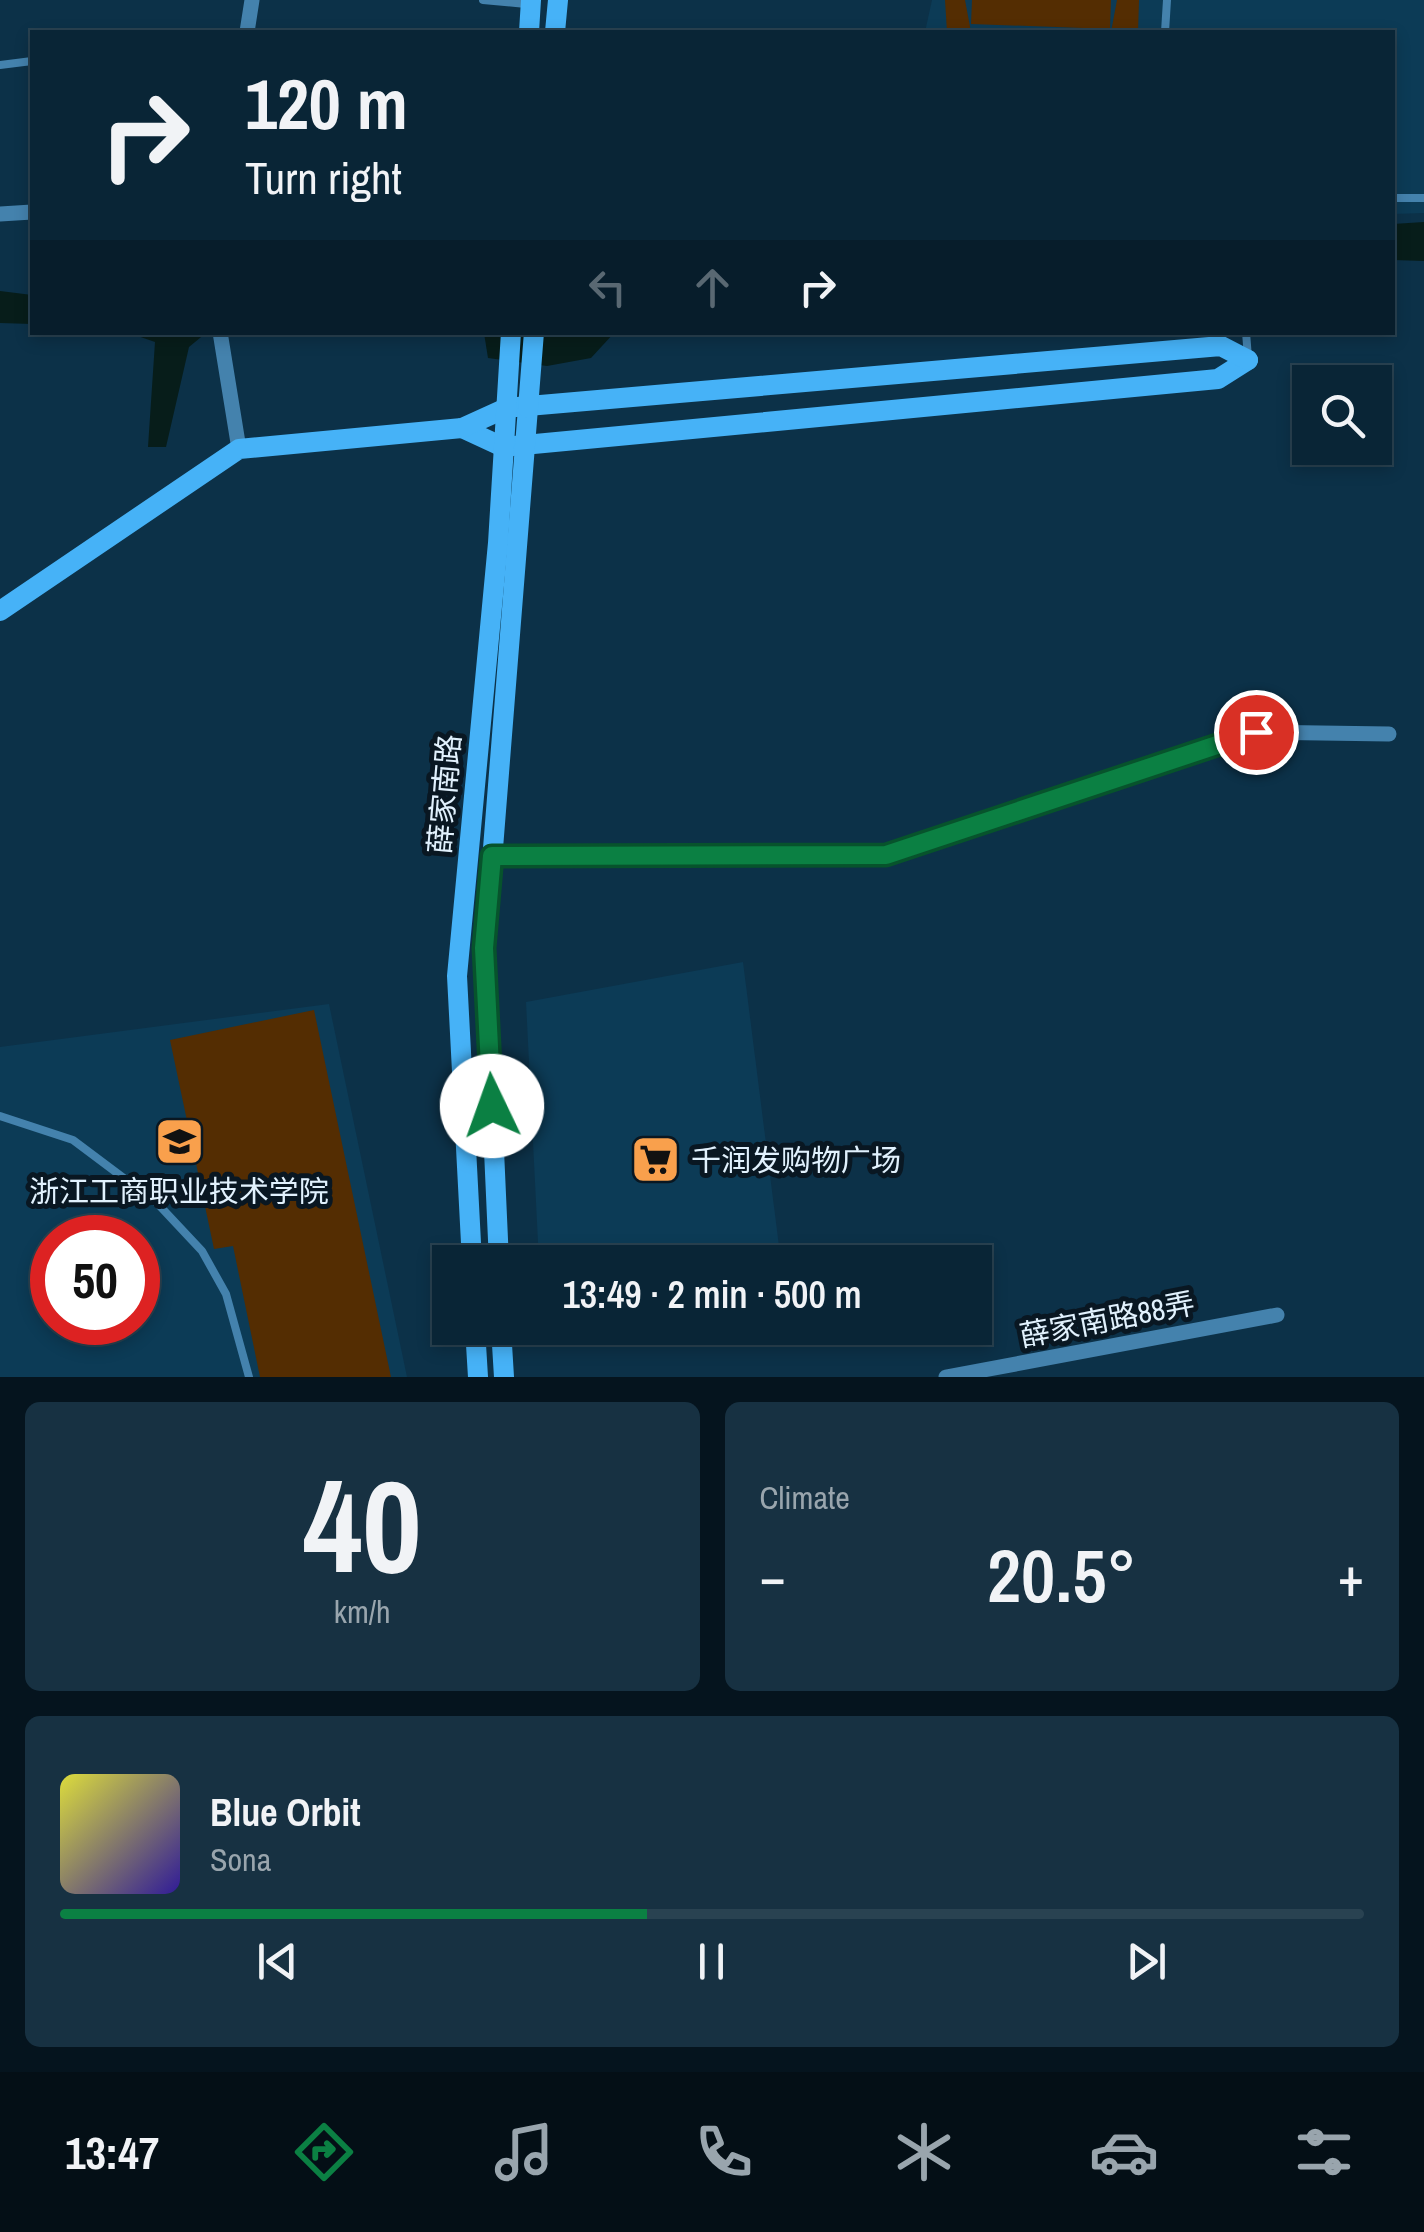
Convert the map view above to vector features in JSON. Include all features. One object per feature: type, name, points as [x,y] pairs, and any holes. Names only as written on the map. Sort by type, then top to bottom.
[{"type":"street","points":[[248,30],[252,0]]},
{"type":"street","points":[[556,30],[558,0]]},
{"type":"street","points":[[529,30],[531,2]]},
{"type":"street","points":[[0,214],[30,212]]},
{"type":"street","points":[[220,335],[239,449]]},
{"type":"street","name":"薛家南路","points":[[471,1245],[457,976],[511,335]]},
{"type":"street","name":"薛家南路","points":[[497,1245],[484,948],[534,335]]},
{"type":"street","points":[[0,611],[239,449],[462,428],[506,408],[1221,346],[1248,360],[1218,380],[504,447],[462,428]]},
{"type":"street","points":[[492,856],[866,858],[1256,732],[1389,734]]},
{"type":"street","name":"薛家南路88弄","points":[[946,1377],[1278,1315]]},
{"type":"street","points":[[476,1345],[478,1377]]},
{"type":"street","points":[[503,1345],[504,1377]]},
{"type":"lane","points":[[483,0],[531,2]]},
{"type":"lane","points":[[1165,30],[1166,0]]},
{"type":"lane","points":[[0,65],[30,61]]},
{"type":"lane","points":[[1395,198],[1424,198]]},
{"type":"lane","points":[[1246,335],[1248,360]]},
{"type":"lane","points":[[0,1116],[72,1140],[156,1204],[202,1252],[226,1294],[248,1377]]},
{"type":"shaded area","points":[[932,0],[1424,0],[1424,213],[1395,214],[1395,30],[925,30]]},
{"type":"shaded area","points":[[945,0],[965,0],[971,30],[947,30]]},
{"type":"shaded area","points":[[972,0],[1111,0],[1110,29],[971,24]]},
{"type":"shaded area","points":[[1117,0],[1139,0],[1138,30],[1111,30]]},
{"type":"shaded area","points":[[1424,222],[1424,261],[1395,260],[1395,224]]},
{"type":"shaded area","points":[[0,291],[30,295],[30,324],[0,323]]},
{"type":"shaded area","points":[[135,335],[204,335],[189,347],[166,447],[148,447],[155,342]]},
{"type":"shaded area","points":[[484,335],[612,335],[591,358],[547,366],[488,358]]},
{"type":"shaded area","name":"千润发购物广场","points":[[743,962],[779,1245],[538,1245],[526,1002]]},
{"type":"shaded area","name":"浙江工商职业技术学院","points":[[329,1004],[407,1377],[0,1377],[0,1047]]},
{"type":"shaded area","points":[[314,1010],[391,1377],[260,1377],[233,1246],[214,1249],[170,1040]]},
{"type":"place","name":"浙江工商职业技术学院","points":[[179,1142]]},
{"type":"place","name":"千润发购物广场","points":[[656,1160]]},
{"type":"route","points":[[492,1106],[484,948],[492,856],[886,855],[1256,732]]}]
